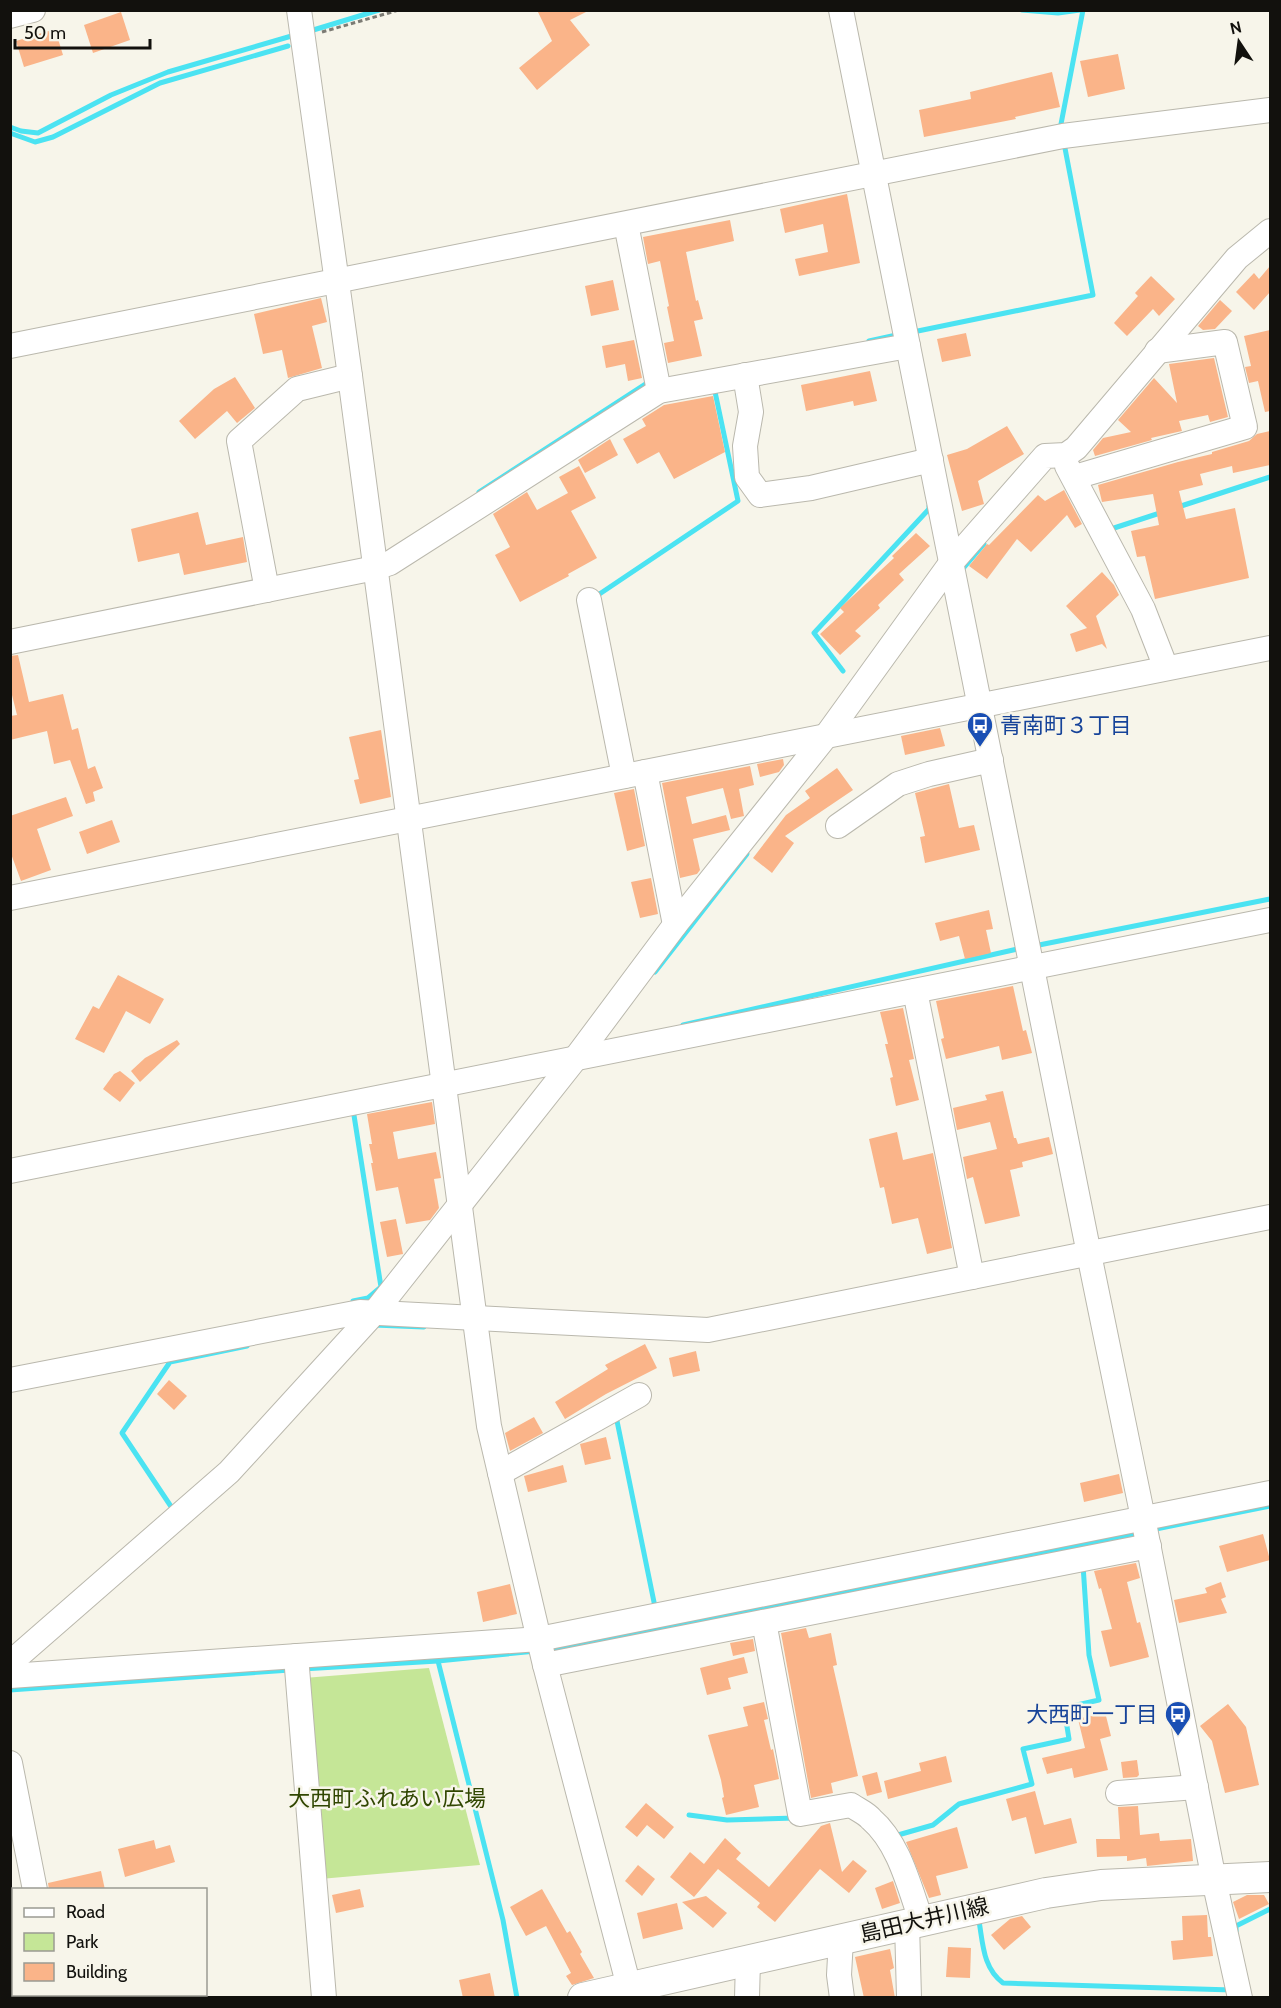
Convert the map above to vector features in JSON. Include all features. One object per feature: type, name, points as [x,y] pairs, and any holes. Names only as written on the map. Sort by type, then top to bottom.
[{"type":"main road","name":"島田大井川線","points":[[583,1998],[640,1992],[673,1977],[1046,1893],[1101,1885],[1270,1877]]},
{"type":"street","points":[[10,16],[33,10]]},
{"type":"street","points":[[299,10],[350,376],[489,1426],[545,1665],[640,1992]]},
{"type":"street","points":[[841,10],[1214,1880],[1240,1998]]},
{"type":"street","points":[[10,346],[1063,136],[1270,110]]},
{"type":"street","points":[[626,224],[659,391]]},
{"type":"street","points":[[10,1663],[229,1472],[375,1312],[575,1059],[675,925],[826,736],[951,563],[1045,456],[1061,456],[1076,448],[1237,258],[1270,231]]},
{"type":"street","points":[[1075,477],[1245,427],[1225,342],[1158,351]]},
{"type":"street","points":[[10,642],[375,568],[390,563],[659,391],[908,346]]},
{"type":"street","points":[[745,375],[751,412],[745,446],[747,477],[760,495],[811,488],[931,460]]},
{"type":"street","points":[[267,590],[239,441],[297,389],[350,376]]},
{"type":"street","points":[[1061,456],[1075,477],[1143,609],[1166,668]]},
{"type":"street","points":[[589,600],[675,925]]},
{"type":"street","points":[[10,898],[1270,648]]},
{"type":"street","points":[[838,826],[898,784],[929,774],[991,760]]},
{"type":"street","points":[[10,1170],[443,1086],[1270,920]]},
{"type":"street","points":[[915,991],[972,1277]]},
{"type":"street","points":[[10,1380],[360,1311],[708,1330],[1270,1217]]},
{"type":"street","points":[[500,1473],[639,1395]]},
{"type":"street","points":[[10,1676],[539,1639],[1270,1493]]},
{"type":"street","points":[[545,1665],[1149,1546]]},
{"type":"street","points":[[764,1622],[800,1814],[852,1805],[871,1818],[888,1839],[904,1874],[914,1922],[909,1998]]},
{"type":"street","points":[[296,1656],[324,1998]]},
{"type":"street","points":[[10,1763],[35,1888]]},
{"type":"street","points":[[1118,1793],[1196,1787]]},
{"type":"street","points":[[841,1939],[839,1975],[842,1998]]},
{"type":"street","points":[[747,1998],[748,1960]]},
{"type":"path","points":[[303,37],[399,10]]},
{"type":"green space","name":"大西町ふれあい広場","points":[[429,1668],[480,1865],[320,1879],[304,1678]]},
{"type":"building","points":[[537,10],[590,10],[570,20],[590,45],[537,90],[519,68],[552,41]]},
{"type":"building","points":[[121,12],[130,40],[93,53],[84,25]]},
{"type":"building","points":[[55,29],[63,55],[24,67],[16,41]]},
{"type":"building","points":[[1118,54],[1125,89],[1088,97],[1080,61]]},
{"type":"building","points":[[1052,72],[1060,107],[1015,117],[1016,119],[924,137],[919,110],[971,99],[970,92]]},
{"type":"building","points":[[847,194],[860,263],[799,276],[795,259],[828,252],[823,224],[785,233],[780,209]]},
{"type":"building","points":[[730,220],[734,241],[686,252],[696,301],[698,300],[703,319],[694,321],[702,356],[668,363],[664,343],[674,341],[667,307],[669,306],[660,261],[648,264],[643,237]]},
{"type":"building","points":[[1270,266],[1270,292],[1254,310],[1236,292],[1254,273],[1259,279]]},
{"type":"building","points":[[1151,276],[1175,299],[1159,316],[1153,309],[1127,336],[1114,323],[1138,296],[1135,293]]},
{"type":"building","points":[[613,280],[619,310],[591,316],[585,286]]},
{"type":"building","points":[[321,298],[327,322],[312,326],[322,368],[288,378],[282,350],[263,354],[254,314]]},
{"type":"building","points":[[1220,300],[1232,311],[1215,329],[1203,330],[1198,326]]},
{"type":"building","points":[[1270,330],[1270,411],[1265,412],[1258,381],[1249,383],[1245,367],[1251,366],[1244,336]]},
{"type":"building","points":[[966,333],[971,356],[942,362],[937,339]]},
{"type":"building","points":[[634,340],[642,378],[628,381],[625,364],[606,368],[602,346]]},
{"type":"building","points":[[1214,358],[1228,417],[1210,422],[1208,415],[1179,421],[1182,431],[1151,438],[1152,440],[1095,456],[1093,450],[1103,438],[1131,432],[1118,420],[1154,378],[1177,403],[1169,364]]},
{"type":"building","points":[[870,371],[877,401],[854,406],[853,401],[806,411],[801,385]]},
{"type":"building","points":[[235,377],[255,408],[237,423],[227,411],[195,439],[179,421],[214,389]]},
{"type":"building","points":[[713,396],[725,452],[674,479],[659,452],[637,464],[623,439],[646,426],[642,419],[664,405]]},
{"type":"building","points":[[1007,426],[1024,454],[978,481],[984,504],[962,511],[947,455],[967,449]]},
{"type":"building","points":[[1270,431],[1270,465],[1233,473],[1232,466],[1200,474],[1203,485],[1179,491],[1186,519],[1235,508],[1249,578],[1155,599],[1145,556],[1137,557],[1131,531],[1159,525],[1153,494],[1102,502],[1098,485],[1212,454],[1212,452],[1249,441],[1257,434]]},
{"type":"building","points":[[610,439],[618,455],[585,473],[578,460]]},
{"type":"building","points":[[579,466],[596,498],[571,511],[597,558],[520,602],[495,555],[510,547],[493,514],[527,492],[537,510],[568,493],[559,477]]},
{"type":"building","points":[[1064,490],[1082,524],[1075,528],[1067,515],[1031,552],[1017,539],[987,579],[969,566],[987,544],[989,545],[1038,495],[1045,501]]},
{"type":"building","points":[[198,512],[206,545],[243,537],[247,562],[184,575],[179,553],[138,562],[131,529]]},
{"type":"building","points":[[916,533],[930,546],[899,574],[904,580],[878,605],[880,608],[855,631],[861,636],[840,655],[820,634],[844,612],[840,608],[894,558],[892,556]]},
{"type":"building","points":[[1102,572],[1114,585],[1119,595],[1096,616],[1107,649],[1102,644],[1076,652],[1070,634],[1087,628],[1066,606]]},
{"type":"building","points":[[18,655],[29,702],[63,694],[72,730],[78,728],[88,769],[95,766],[103,788],[93,792],[95,801],[86,804],[70,760],[54,764],[47,731],[10,740],[10,716],[17,715],[10,687],[10,656]]},
{"type":"building","points":[[940,728],[945,746],[905,755],[901,736]]},
{"type":"building","points":[[381,730],[391,797],[360,804],[354,780],[359,779],[349,737]]},
{"type":"building","points":[[783,759],[784,765],[779,772],[760,777],[757,764]]},
{"type":"building","points":[[750,766],[754,785],[739,789],[744,816],[731,819],[723,788],[686,797],[692,824],[726,815],[730,830],[693,839],[700,870],[697,874],[680,878],[662,783]]},
{"type":"building","points":[[837,768],[853,790],[785,836],[794,843],[772,873],[753,858],[786,815],[810,798],[805,791]]},
{"type":"building","points":[[949,784],[959,828],[974,825],[980,850],[925,863],[920,837],[925,836],[915,793]]},
{"type":"building","points":[[634,789],[645,846],[627,851],[614,793]]},
{"type":"building","points":[[66,797],[73,816],[37,829],[51,870],[21,881],[10,851],[10,816]]},
{"type":"building","points":[[112,820],[120,842],[87,854],[79,832]]},
{"type":"building","points":[[651,878],[658,914],[640,918],[631,882]]},
{"type":"building","points":[[989,910],[993,929],[986,930],[991,953],[965,959],[959,936],[940,941],[935,923]]},
{"type":"building","points":[[118,975],[164,999],[150,1024],[126,1011],[104,1053],[75,1039],[93,1006],[99,1009]]},
{"type":"building","points":[[1013,986],[1023,1031],[1026,1030],[1032,1053],[1002,1060],[999,1046],[946,1059],[936,1001]]},
{"type":"building","points":[[903,1008],[914,1059],[909,1060],[919,1100],[896,1106],[890,1078],[893,1077],[885,1044],[888,1044],[880,1012]]},
{"type":"building","points":[[177,1040],[180,1044],[140,1082],[131,1071],[145,1058]]},
{"type":"building","points":[[120,1071],[135,1083],[120,1102],[103,1089],[114,1074]]},
{"type":"building","points":[[1003,1091],[1014,1138],[1018,1144],[1049,1137],[1053,1154],[1022,1162],[1023,1167],[1010,1170],[1020,1216],[985,1224],[973,1177],[967,1179],[963,1157],[997,1149],[990,1122],[957,1130],[953,1108],[987,1100],[985,1095]]},
{"type":"building","points":[[432,1102],[435,1124],[393,1132],[398,1159],[436,1152],[441,1178],[434,1179],[439,1208],[430,1220],[406,1224],[398,1187],[376,1191],[367,1114]]},
{"type":"building","points":[[897,1132],[903,1160],[933,1153],[952,1248],[927,1254],[918,1218],[892,1224],[884,1187],[880,1188],[869,1139]]},
{"type":"building","points":[[396,1219],[403,1254],[387,1257],[380,1222]]},
{"type":"building","points":[[645,1344],[657,1368],[606,1394],[565,1419],[555,1402],[608,1369],[605,1365]]},
{"type":"building","points":[[696,1351],[700,1371],[673,1377],[669,1358]]},
{"type":"building","points":[[169,1380],[187,1396],[174,1410],[157,1394]]},
{"type":"building","points":[[534,1417],[543,1433],[510,1451],[505,1433]]},
{"type":"building","points":[[606,1437],[611,1459],[585,1465],[580,1444]]},
{"type":"building","points":[[563,1465],[567,1482],[528,1492],[524,1476]]},
{"type":"building","points":[[1119,1474],[1123,1493],[1084,1502],[1080,1483]]},
{"type":"building","points":[[1263,1534],[1270,1560],[1227,1572],[1219,1546]]},
{"type":"building","points":[[1136,1563],[1140,1578],[1127,1582],[1137,1623],[1140,1622],[1149,1657],[1110,1667],[1101,1631],[1112,1629],[1094,1571]]},
{"type":"building","points":[[1221,1582],[1226,1597],[1221,1599],[1227,1613],[1179,1623],[1174,1600],[1207,1593],[1205,1588]]},
{"type":"building","points":[[510,1584],[517,1614],[483,1622],[477,1592]]},
{"type":"building","points":[[806,1628],[809,1638],[831,1633],[837,1665],[833,1666],[858,1776],[831,1783],[833,1793],[811,1798],[781,1633]]},
{"type":"building","points":[[753,1639],[755,1651],[733,1656],[730,1643]]},
{"type":"building","points":[[744,1657],[748,1673],[728,1678],[731,1689],[707,1695],[700,1668]]},
{"type":"building","points":[[764,1702],[768,1719],[764,1720],[779,1779],[754,1785],[759,1807],[726,1815],[721,1780],[708,1735],[748,1726],[743,1707]]},
{"type":"building","points":[[1228,1704],[1246,1727],[1259,1785],[1225,1793],[1212,1741],[1200,1726]]},
{"type":"building","points":[[1105,1712],[1111,1736],[1100,1739],[1108,1770],[1074,1778],[1072,1768],[1047,1774],[1042,1758],[1085,1748],[1078,1719]]},
{"type":"building","points":[[946,1756],[952,1782],[888,1799],[884,1781],[921,1771],[919,1763]]},
{"type":"building","points":[[1137,1760],[1139,1775],[1123,1778],[1121,1762]]},
{"type":"building","points":[[877,1772],[882,1792],[867,1796],[862,1776]]},
{"type":"building","points":[[1035,1791],[1044,1825],[1071,1818],[1077,1843],[1035,1854],[1026,1817],[1012,1821],[1006,1799]]},
{"type":"building","points":[[646,1803],[674,1827],[664,1839],[647,1825],[637,1837],[625,1827]]},
{"type":"building","points":[[1138,1806],[1140,1835],[1159,1833],[1160,1841],[1191,1839],[1193,1861],[1147,1866],[1146,1858],[1127,1861],[1127,1856],[1097,1857],[1096,1839],[1120,1839],[1118,1807]]},
{"type":"building","points":[[830,1823],[842,1872],[853,1860],[867,1871],[849,1893],[820,1869],[775,1922],[757,1907],[760,1903],[718,1869],[694,1897],[670,1877],[690,1852],[704,1864],[725,1838],[741,1853],[736,1859],[769,1887],[821,1826]]},
{"type":"building","points":[[957,1827],[968,1868],[936,1876],[941,1895],[929,1898],[906,1842]]},
{"type":"building","points":[[154,1840],[156,1849],[170,1845],[175,1862],[125,1877],[118,1849]]},
{"type":"building","points":[[638,1865],[655,1879],[642,1896],[625,1881]]},
{"type":"building","points":[[101,1871],[105,1888],[49,1888],[48,1883]]},
{"type":"building","points":[[893,1881],[900,1903],[882,1909],[875,1888]]},
{"type":"building","points":[[360,1889],[364,1907],[336,1913],[332,1895]]},
{"type":"building","points":[[542,1889],[567,1933],[570,1931],[594,1978],[572,1985],[566,1976],[571,1973],[546,1926],[526,1936],[510,1907]]},
{"type":"building","points":[[1247,1895],[1264,1895],[1269,1904],[1239,1919],[1233,1902]]},
{"type":"building","points":[[706,1896],[727,1913],[713,1928],[682,1902]]},
{"type":"building","points":[[677,1903],[683,1929],[643,1939],[637,1913]]},
{"type":"building","points":[[1207,1915],[1208,1937],[1211,1937],[1213,1956],[1173,1960],[1171,1941],[1183,1940],[1182,1916]]},
{"type":"building","points":[[1022,1916],[1031,1927],[1004,1950],[991,1935],[1010,1919]]},
{"type":"building","points":[[948,1947],[971,1948],[970,1978],[946,1977]]},
{"type":"building","points":[[890,1949],[894,1968],[890,1970],[895,1998],[864,1998],[855,1957]]},
{"type":"building","points":[[490,1973],[495,1998],[463,1998],[459,1980]]},
{"type":"waterway","points":[[310,31],[379,10]]},
{"type":"waterway","points":[[1022,10],[1058,13],[1080,10]]},
{"type":"waterway","points":[[1062,131],[1061,124],[1083,10]]},
{"type":"waterway","points":[[10,127],[38,133],[111,95],[168,72],[295,35]]},
{"type":"waterway","points":[[10,133],[35,142],[53,137],[160,83],[288,46]]},
{"type":"waterway","points":[[913,332],[1093,295],[1064,143]]},
{"type":"waterway","points":[[869,341],[901,334]]},
{"type":"waterway","points":[[479,492],[650,381]]},
{"type":"waterway","points":[[598,595],[738,501],[714,387]]},
{"type":"waterway","points":[[1178,507],[1270,477]]},
{"type":"waterway","points":[[843,671],[814,633],[929,509],[929,506]]},
{"type":"waterway","points":[[1111,529],[1163,512]]},
{"type":"waterway","points":[[961,571],[984,544]]},
{"type":"waterway","points":[[655,972],[747,854]]},
{"type":"waterway","points":[[1034,946],[1270,899]]},
{"type":"waterway","points":[[683,1025],[1022,948]]},
{"type":"waterway","points":[[353,1109],[381,1287],[368,1298],[353,1301]]},
{"type":"waterway","points":[[374,1325],[424,1327]]},
{"type":"waterway","points":[[170,1511],[172,1508],[122,1433],[170,1362],[247,1346]]},
{"type":"waterway","points":[[616,1416],[655,1607]]},
{"type":"waterway","points":[[1151,1530],[1270,1506]]},
{"type":"waterway","points":[[548,1650],[1139,1533]]},
{"type":"waterway","points":[[894,1834],[898,1835],[933,1825],[959,1804],[1032,1784],[1023,1749],[1069,1739],[1064,1708],[1099,1700],[1089,1655],[1083,1565]]},
{"type":"waterway","points":[[517,1998],[503,1920],[438,1661],[536,1651]]},
{"type":"waterway","points":[[302,1669],[438,1661]]},
{"type":"waterway","points":[[10,1690],[290,1670]]},
{"type":"waterway","points":[[689,1815],[727,1820],[795,1818]]},
{"type":"waterway","points":[[1236,1931],[1236,1926],[1270,1909]]},
{"type":"waterway","points":[[979,1921],[988,1963],[996,1977],[1003,1983],[1232,1990]]},
{"type":"place","name":"青南町３丁目","points":[[980,748]]},
{"type":"place","name":"大西町一丁目","points":[[1178,1737]]}]
